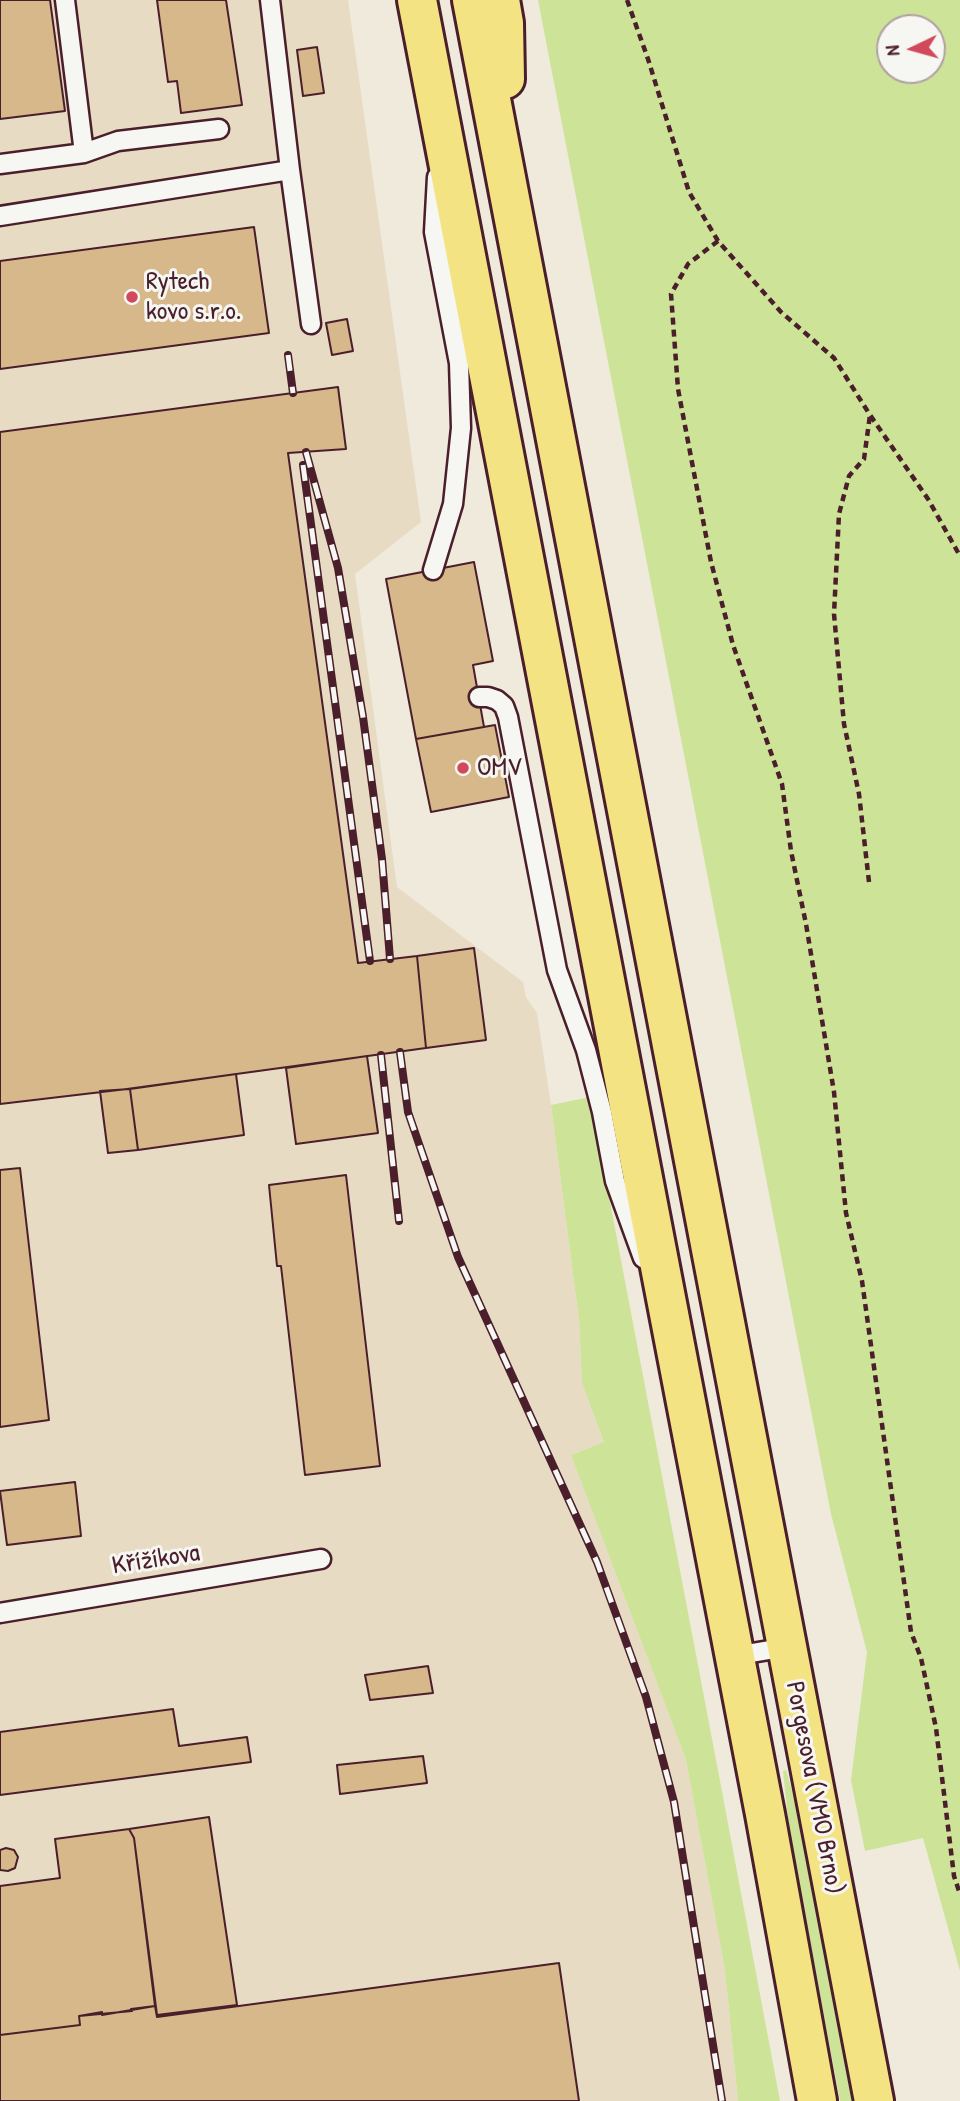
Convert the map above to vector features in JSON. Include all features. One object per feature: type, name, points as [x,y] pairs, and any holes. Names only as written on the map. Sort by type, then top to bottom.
[{"type":"highway","points":[[417,0],[817,2101]]},
{"type":"highway","points":[[472,0],[505,176]]},
{"type":"highway","points":[[500,0],[504,23],[505,176]]},
{"type":"highway","name":"Porgesova (VMO Brno)","points":[[505,176],[874,2101]]},
{"type":"lane","points":[[65,0],[85,153]]},
{"type":"lane","points":[[270,0],[311,324]]},
{"type":"lane","points":[[433,570],[453,504],[461,428],[459,363],[434,232],[441,124]]},
{"type":"lane","points":[[0,164],[85,153],[118,141],[219,129]]},
{"type":"lane","points":[[0,216],[290,170]]},
{"type":"lane","points":[[479,697],[488,696],[497,700],[504,706],[508,717],[557,970],[595,1081],[615,1181],[677,1355]]},
{"type":"lane","name":"Křížíkova","points":[[0,1613],[321,1559]]},
{"type":"lane","points":[[734,1656],[787,1647]]},
{"type":"path","points":[[627,0],[689,192],[718,241],[781,312],[834,358],[928,499],[960,556]]},
{"type":"path","points":[[718,241],[688,264],[671,294],[678,389],[712,562],[733,645],[782,784],[791,851],[806,923],[834,1092],[846,1213],[862,1281],[911,1633],[921,1658],[936,1728],[954,1876],[960,1894]]},
{"type":"path","points":[[869,882],[859,794],[844,724],[834,614],[839,514],[849,476],[864,460],[870,415]]},
{"type":"shaded area","points":[[0,0],[348,0],[421,522],[355,574],[397,887],[523,982],[526,997],[537,1013],[579,1320],[582,1383],[604,1442],[571,1455],[686,1760],[725,1970],[738,2101],[0,2101]]},
{"type":"green space","points":[[538,0],[960,0],[960,1971],[923,1838],[865,1851],[851,1780],[867,1652],[831,1514]]},
{"type":"green space","points":[[590,1097],[780,2101],[738,2101],[725,1970],[686,1760],[571,1455],[604,1442],[582,1383],[579,1320],[551,1105]]},
{"type":"green space","points":[[786,1770],[804,1832],[855,2101],[840,2101],[790,1836],[783,1771]]},
{"type":"building","points":[[0,0],[50,0],[65,111],[0,119]]},
{"type":"building","points":[[157,0],[226,0],[242,105],[181,113],[177,81],[168,82]]},
{"type":"building","points":[[317,47],[324,93],[303,96],[297,50]]},
{"type":"building","name":"Rytech kovo s.r.o.","points":[[254,227],[269,333],[0,369],[0,261]]},
{"type":"building","points":[[347,319],[353,351],[332,355],[326,323]]},
{"type":"building","points":[[338,387],[346,449],[288,453],[358,963],[417,956],[426,1048],[0,1104],[0,432]]},
{"type":"building","points":[[474,562],[493,661],[473,665],[484,727],[416,739],[386,579]]},
{"type":"building","name":"OMV","points":[[495,725],[509,797],[431,812],[416,739]]},
{"type":"building","points":[[474,948],[486,1040],[426,1048],[417,956]]},
{"type":"building","points":[[367,1056],[378,1133],[296,1144],[286,1068]]},
{"type":"building","points":[[236,1074],[244,1135],[138,1150],[130,1089]]},
{"type":"building","points":[[130,1089],[138,1150],[108,1153],[100,1091]]},
{"type":"building","points":[[20,1168],[49,1420],[0,1427],[0,1170]]},
{"type":"building","points":[[346,1175],[380,1466],[305,1475],[269,1185]]},
{"type":"building","points":[[75,1482],[81,1536],[7,1545],[0,1491]]},
{"type":"building","points":[[428,1666],[433,1693],[370,1700],[365,1675]]},
{"type":"building","points":[[173,1709],[179,1746],[247,1737],[251,1762],[0,1795],[0,1732]]},
{"type":"building","points":[[423,1756],[427,1783],[340,1794],[337,1765]]},
{"type":"building","points":[[209,1817],[237,2005],[157,2015],[134,1838],[129,1829]]},
{"type":"building","points":[[129,1829],[134,1838],[155,2006],[79,2016],[80,2025],[0,2035],[0,1886],[60,1878],[55,1839]]},
{"type":"building","points":[[0,1850],[14,1850],[18,1857],[15,1868],[8,1871],[0,1870]]},
{"type":"building","points":[[559,1963],[579,2101],[0,2101],[0,2035],[80,2025],[79,2016],[102,2012],[102,2015],[155,2006],[157,2017]]},
{"type":"railway","points":[[288,355],[293,393]]},
{"type":"railway","points":[[306,452],[338,568],[363,717],[382,859],[390,959]]},
{"type":"railway","points":[[303,465],[370,961]]},
{"type":"railway","points":[[400,1052],[408,1112],[458,1257],[597,1562],[646,1697],[674,1802],[722,2101]]},
{"type":"railway","points":[[381,1055],[399,1221]]},
{"type":"place","name":"Rytech kovo s.r.o.","points":[[132,297]]},
{"type":"place","name":"OMV","points":[[463,768]]}]
